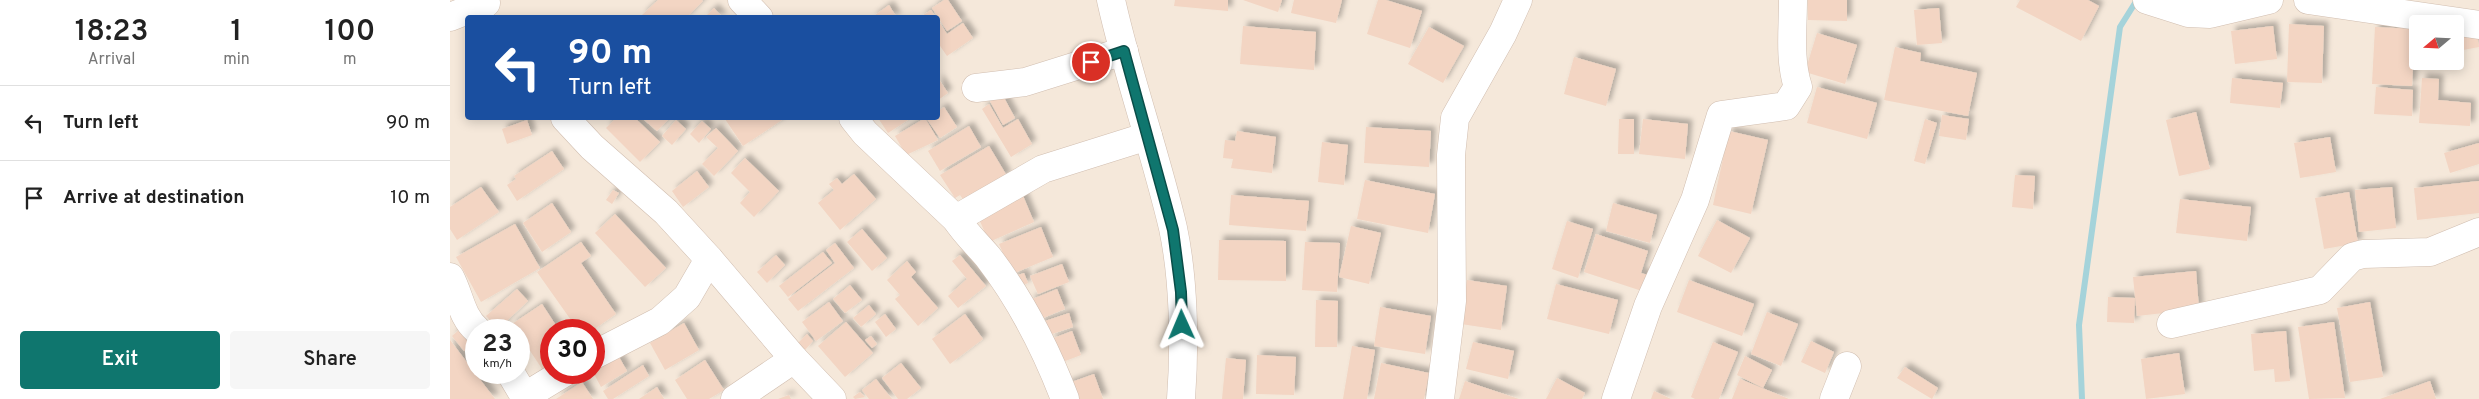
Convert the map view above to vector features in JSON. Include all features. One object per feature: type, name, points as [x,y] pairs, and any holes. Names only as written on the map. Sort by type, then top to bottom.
[{"type":"street","points":[[742,0],[756,15]]},
{"type":"street","points":[[1110,0],[1174,238],[1181,292],[1183,375],[1181,399]]},
{"type":"street","points":[[1440,399],[1452,301],[1451,155],[1455,118],[1503,33],[1518,0]]},
{"type":"street","points":[[1616,399],[1648,306],[1695,200],[1721,114],[1786,106],[1798,88],[1793,73],[1792,60],[1793,0]]},
{"type":"street","points":[[2147,0],[2188,13],[2210,14],[2269,0]]},
{"type":"street","points":[[2308,0],[2422,9],[2479,25]]},
{"type":"street","points":[[450,17],[488,7]]},
{"type":"street","points":[[976,88],[1025,82],[1124,51]]},
{"type":"street","points":[[567,120],[592,147],[666,212],[710,259],[794,359],[832,399]]},
{"type":"street","points":[[855,120],[865,133],[956,219],[966,234],[987,257],[1018,302],[1050,358],[1065,399]]},
{"type":"street","points":[[956,219],[1043,169],[1148,136]]},
{"type":"street","points":[[2171,324],[2320,290],[2352,257],[2363,254],[2430,252],[2479,232]]},
{"type":"street","points":[[605,349],[660,321],[687,297],[710,259]]},
{"type":"street","points":[[450,277],[457,291],[465,319]]},
{"type":"street","points":[[735,399],[794,359]]},
{"type":"street","points":[[1834,399],[1847,366]]},
{"type":"street","points":[[517,384],[525,398],[547,384]]},
{"type":"shaded area","points":[[450,0],[2479,0],[2479,399],[450,399]]},
{"type":"building","points":[[658,0],[703,1],[689,15],[642,15]]},
{"type":"building","points":[[944,0],[948,0],[962,21],[947,31],[940,20],[940,15],[937,15],[932,8]]},
{"type":"building","points":[[1175,0],[1228,0],[1228,11],[1174,6]]},
{"type":"building","points":[[1243,0],[1282,0],[1278,12]]},
{"type":"building","points":[[1294,0],[1342,0],[1336,23],[1291,13]]},
{"type":"building","points":[[1378,0],[1386,0],[1422,11],[1410,48],[1367,34]]},
{"type":"building","points":[[1808,0],[1847,0],[1847,21],[1808,20]]},
{"type":"building","points":[[2020,0],[2088,0],[2099,6],[2081,41],[2016,7]]},
{"type":"building","points":[[889,5],[895,15],[875,15]]},
{"type":"building","points":[[714,8],[720,15],[707,15]]},
{"type":"building","points":[[1939,8],[1942,43],[1917,45],[1914,10]]},
{"type":"building","points":[[931,10],[934,15],[924,15]]},
{"type":"building","points":[[940,23],[947,34],[963,23],[973,38],[947,56],[940,46]]},
{"type":"building","points":[[2289,24],[2324,26],[2322,83],[2287,82]]},
{"type":"building","points":[[1243,26],[1316,32],[1314,70],[1240,64]]},
{"type":"building","points":[[2273,26],[2277,59],[2235,64],[2231,31]]},
{"type":"building","points":[[1429,27],[1464,46],[1443,83],[1408,64]]},
{"type":"building","points":[[2375,27],[2409,29],[2409,70],[2413,70],[2412,86],[2372,84]]},
{"type":"building","points":[[2477,31],[2479,47],[2464,50],[2464,34]]},
{"type":"building","points":[[1817,33],[1857,45],[1845,84],[1805,72]]},
{"type":"building","points":[[1895,47],[1921,53],[1920,61],[1977,73],[1968,116],[1884,100]]},
{"type":"building","points":[[1574,57],[1616,69],[1606,106],[1564,94]]},
{"type":"building","points":[[2232,78],[2283,83],[2280,108],[2230,103]]},
{"type":"building","points":[[2422,78],[2439,79],[2438,100],[2471,103],[2470,126],[2419,123]]},
{"type":"building","points":[[940,81],[948,93],[940,99]]},
{"type":"building","points":[[1817,87],[1877,103],[1867,139],[1807,123]]},
{"type":"building","points":[[2376,87],[2413,90],[2412,116],[2374,114]]},
{"type":"building","points":[[1002,94],[1015,118],[1003,125],[990,101]]},
{"type":"building","points":[[989,104],[1003,128],[1018,119],[1032,144],[1011,157],[982,109]]},
{"type":"building","points":[[944,107],[957,127],[940,138],[927,120],[940,120],[940,110]]},
{"type":"building","points":[[2196,112],[2210,169],[2179,176],[2166,120]]},
{"type":"building","points":[[1942,115],[1969,119],[1966,140],[1939,136]]},
{"type":"building","points":[[1619,119],[1634,119],[1634,154],[1618,154]]},
{"type":"building","points":[[1643,119],[1688,124],[1685,159],[1639,154]]},
{"type":"building","points":[[1925,119],[1937,123],[1925,164],[1914,161]]},
{"type":"building","points":[[527,120],[532,135],[507,144],[502,129]]},
{"type":"building","points":[[614,120],[637,120],[660,142],[640,162],[606,128]]},
{"type":"building","points":[[644,120],[668,120],[657,131]]},
{"type":"building","points":[[676,120],[686,129],[672,145],[662,136]]},
{"type":"building","points":[[726,120],[782,120],[743,146]]},
{"type":"building","points":[[879,120],[908,120],[888,133]]},
{"type":"building","points":[[922,120],[926,120],[938,140],[906,155],[895,136]]},
{"type":"building","points":[[702,121],[711,129],[699,143],[690,134]]},
{"type":"building","points":[[969,126],[981,147],[940,171],[928,151]]},
{"type":"building","points":[[1366,127],[1431,131],[1429,167],[1364,163]]},
{"type":"building","points":[[716,128],[738,151],[714,176],[702,164],[718,148],[706,137]]},
{"type":"building","points":[[1237,131],[1276,137],[1272,173],[1231,168],[1233,159],[1223,158],[1225,140],[1235,141]]},
{"type":"building","points":[[1729,131],[1768,140],[1751,214],[1713,205]]},
{"type":"building","points":[[2330,137],[2336,172],[2300,178],[2294,143]]},
{"type":"building","points":[[1322,142],[1348,145],[1344,185],[1318,182]]},
{"type":"building","points":[[2479,143],[2479,164],[2450,173],[2444,153]]},
{"type":"building","points":[[989,146],[1007,176],[965,202],[960,195],[955,198],[940,175]]},
{"type":"building","points":[[552,151],[564,169],[517,201],[507,185],[516,179],[514,176]]},
{"type":"building","points":[[745,158],[779,191],[754,217],[740,203],[750,192],[731,173]]},
{"type":"building","points":[[697,171],[709,187],[683,207],[672,191]]},
{"type":"building","points":[[854,174],[876,199],[840,230],[818,203],[834,190],[829,184],[837,178],[842,184]]},
{"type":"building","points":[[2015,175],[2035,176],[2033,209],[2012,207]]},
{"type":"building","points":[[1365,180],[1435,194],[1428,233],[1357,219]]},
{"type":"building","points":[[2479,181],[2479,213],[2417,220],[2414,188]]},
{"type":"building","points":[[481,187],[499,212],[457,240],[450,229],[450,207]]},
{"type":"building","points":[[2392,187],[2396,228],[2359,232],[2355,190]]},
{"type":"building","points":[[613,190],[619,193],[612,204],[606,200]]},
{"type":"building","points":[[1021,191],[1034,222],[989,242],[976,212]]},
{"type":"building","points":[[2349,192],[2358,243],[2324,249],[2315,198]]},
{"type":"building","points":[[1231,195],[1309,201],[1306,231],[1229,225]]},
{"type":"building","points":[[2180,199],[2251,207],[2247,241],[2176,233]]},
{"type":"building","points":[[552,203],[571,232],[542,252],[523,223]]},
{"type":"building","points":[[1613,203],[1657,215],[1650,243],[1606,231]]},
{"type":"building","points":[[615,214],[666,268],[645,287],[595,233]]},
{"type":"building","points":[[1717,220],[1750,238],[1731,273],[1698,256]]},
{"type":"building","points":[[1567,221],[1593,229],[1578,278],[1552,269]]},
{"type":"building","points":[[515,224],[540,268],[481,302],[456,257]]},
{"type":"building","points":[[1351,226],[1381,233],[1369,284],[1339,277]]},
{"type":"building","points":[[1041,227],[1053,257],[1012,274],[999,244]]},
{"type":"building","points":[[862,229],[887,258],[872,271],[847,242]]},
{"type":"building","points":[[1596,234],[1648,251],[1641,273],[1651,276],[1645,292],[1584,272]]},
{"type":"building","points":[[1219,240],[1286,241],[1286,281],[1218,280]]},
{"type":"building","points":[[581,242],[591,256],[581,263],[616,314],[605,322],[605,319],[570,319],[537,272]]},
{"type":"building","points":[[1305,242],[1340,243],[1337,292],[1302,290]]},
{"type":"building","points":[[835,243],[854,268],[798,311],[788,299],[835,263],[826,250]]},
{"type":"building","points":[[823,252],[832,263],[788,297],[779,286]]},
{"type":"building","points":[[776,255],[785,265],[767,283],[757,272]]},
{"type":"building","points":[[960,255],[986,286],[958,308],[948,296],[967,279],[952,261]]},
{"type":"building","points":[[907,261],[916,272],[911,277],[938,308],[918,326],[895,299],[900,295],[887,280]]},
{"type":"building","points":[[1062,264],[1069,282],[1038,294],[1030,276]]},
{"type":"building","points":[[2196,271],[2199,309],[2137,316],[2133,277]]},
{"type":"building","points":[[1024,273],[1028,283],[1016,288],[1012,277]]},
{"type":"building","points":[[1467,280],[1507,286],[1501,330],[1461,324]]},
{"type":"building","points":[[1689,280],[1754,304],[1742,336],[1677,312]]},
{"type":"building","points":[[1556,284],[1618,300],[1609,334],[1547,319]]},
{"type":"building","points":[[850,285],[862,300],[845,313],[833,299]]},
{"type":"building","points":[[517,289],[528,301],[509,319],[489,319],[486,316]]},
{"type":"building","points":[[1057,289],[1065,309],[1038,320],[1030,300]]},
{"type":"building","points":[[2108,297],[2135,298],[2134,323],[2107,322]]},
{"type":"building","points":[[1316,300],[1338,301],[1337,347],[1315,347]]},
{"type":"building","points":[[829,302],[843,321],[816,341],[802,322]]},
{"type":"building","points":[[2370,302],[2383,377],[2350,382],[2337,308]]},
{"type":"building","points":[[542,304],[552,319],[540,319],[540,366],[530,351],[530,319],[520,319]]},
{"type":"building","points":[[869,305],[876,314],[861,327],[853,318]]},
{"type":"building","points":[[1380,307],[1431,316],[1425,354],[1374,346]]},
{"type":"building","points":[[1767,312],[1798,324],[1781,366],[1751,354]]},
{"type":"building","points":[[1069,313],[1073,327],[1043,337],[1039,323]]},
{"type":"building","points":[[885,314],[896,329],[886,337],[875,322]]},
{"type":"building","points":[[965,314],[983,339],[950,364],[932,339]]},
{"type":"building","points":[[846,322],[873,353],[845,377],[818,346]]},
{"type":"building","points":[[2334,322],[2345,398],[2309,399],[2298,327]]},
{"type":"building","points":[[684,323],[699,350],[665,370],[650,343]]},
{"type":"building","points":[[459,330],[465,338],[465,350],[464,351],[452,336]]},
{"type":"building","points":[[1072,331],[1081,355],[1060,363],[1051,339]]},
{"type":"building","points":[[2286,331],[2290,381],[2275,382],[2274,369],[2254,371],[2251,334]]},
{"type":"building","points":[[807,334],[813,341],[805,350],[798,343]]},
{"type":"building","points":[[871,336],[877,344],[872,348],[865,340]]},
{"type":"building","points":[[450,340],[465,360],[465,384],[484,384],[495,399],[450,399]]},
{"type":"building","points":[[1811,341],[1834,352],[1825,373],[1801,362]]},
{"type":"building","points":[[1473,342],[1514,351],[1508,379],[1466,369]]},
{"type":"building","points":[[1713,342],[1738,352],[1719,399],[1695,399],[1691,397]]},
{"type":"building","points":[[1352,346],[1375,350],[1367,399],[1343,399]]},
{"type":"building","points":[[2179,353],[2185,394],[2146,399],[2141,359]]},
{"type":"building","points":[[1257,355],[1296,357],[1294,395],[1256,394]]},
{"type":"building","points":[[1745,356],[1772,370],[1763,388],[1737,375]]},
{"type":"building","points":[[619,357],[627,371],[601,387],[599,384],[605,384],[605,365]]},
{"type":"building","points":[[1226,358],[1246,360],[1243,399],[1222,399]]},
{"type":"building","points":[[705,360],[724,390],[709,399],[687,399],[675,380]]},
{"type":"building","points":[[901,363],[921,388],[907,399],[898,399],[882,378]]},
{"type":"building","points":[[1381,363],[1429,373],[1424,399],[1374,399]]},
{"type":"building","points":[[643,365],[649,376],[613,399],[608,399],[603,391]]},
{"type":"building","points":[[1905,367],[1938,388],[1932,399],[1897,378]]},
{"type":"building","points":[[1094,374],[1103,399],[1071,399],[1066,384]]},
{"type":"building","points":[[1557,378],[1585,393],[1582,399],[1546,399]]},
{"type":"building","points":[[876,379],[892,399],[869,399],[862,390]]},
{"type":"building","points":[[1740,379],[1789,399],[1732,399]]},
{"type":"building","points":[[1465,381],[1519,399],[1459,399]]},
{"type":"building","points":[[2430,381],[2436,399],[2380,399]]},
{"type":"building","points":[[579,384],[583,384],[593,399],[556,399]]},
{"type":"building","points":[[657,387],[664,399],[639,399]]},
{"type":"building","points":[[1654,391],[1671,399],[1651,399]]},
{"type":"building","points":[[860,392],[865,397],[855,399],[853,397]]},
{"type":"building","points":[[789,395],[791,399],[778,399]]},
{"type":"waterway","points":[[2082,399],[2079,325],[2120,27],[2137,0]]},
{"type":"route","points":[[1091,62],[1124,51],[1173,230],[1181,292],[1182,325]]}]
